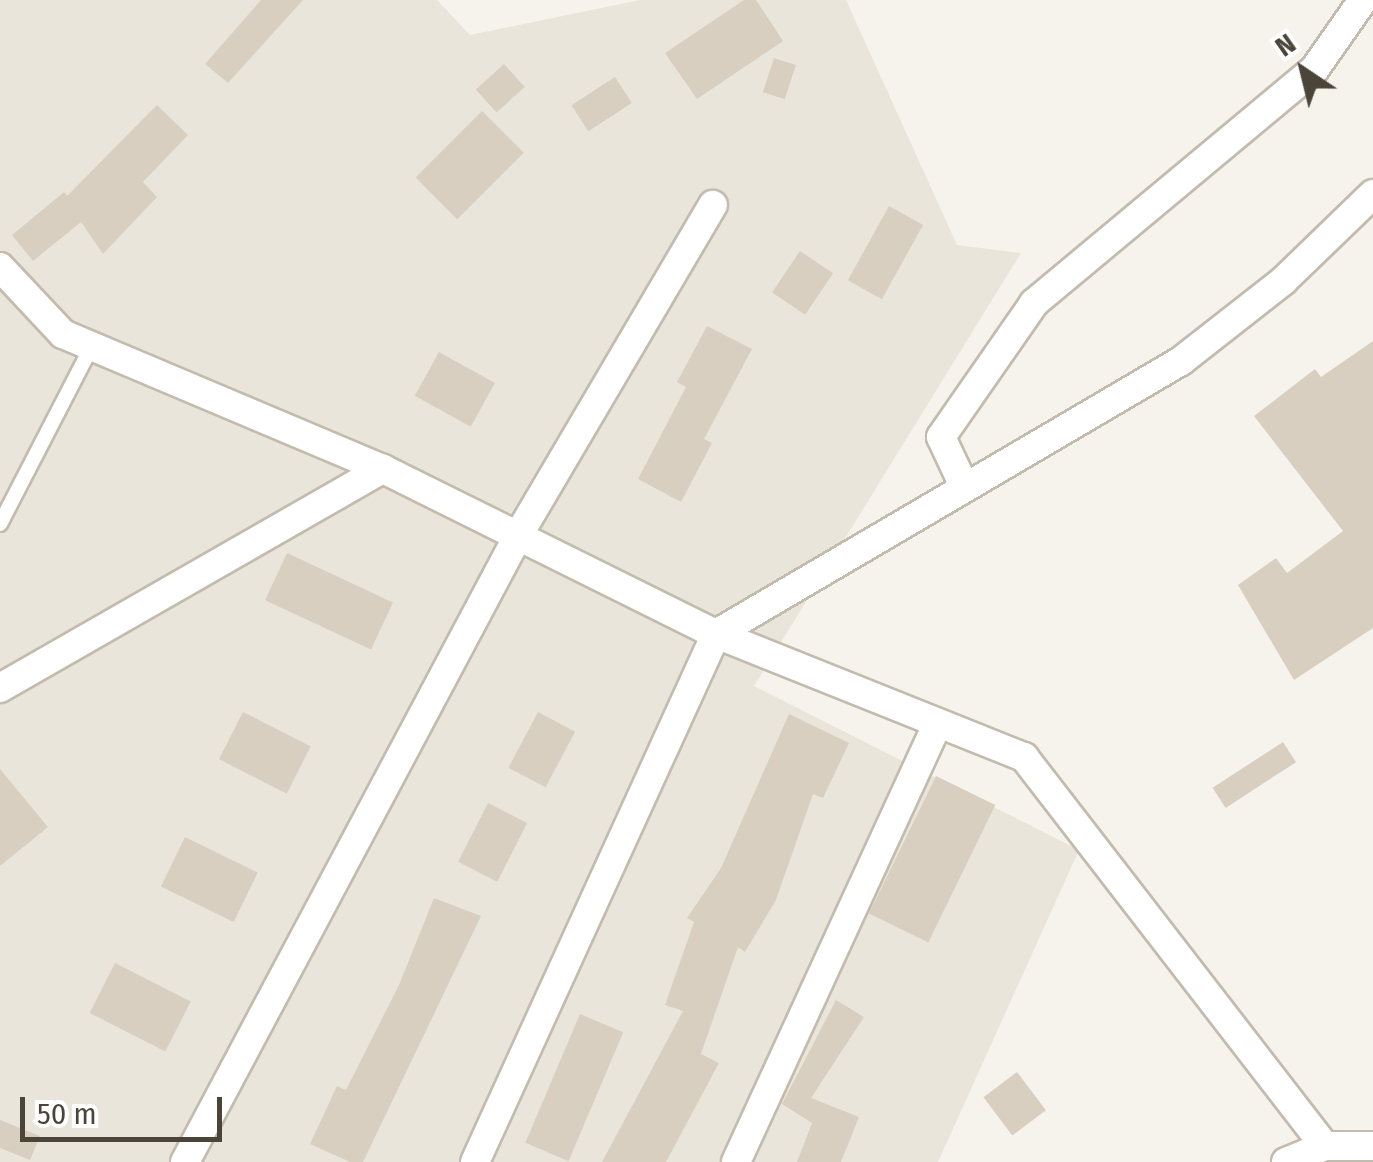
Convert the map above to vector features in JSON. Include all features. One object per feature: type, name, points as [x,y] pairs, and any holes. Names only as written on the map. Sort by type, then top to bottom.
[{"type":"street","points":[[964,486],[941,438],[1034,303],[1314,70],[1363,0]]},
{"type":"street","points":[[475,1162],[716,634],[1181,361],[1283,281],[1373,194]]},
{"type":"street","points":[[186,1162],[519,534],[713,205]]},
{"type":"street","points":[[0,267],[63,334],[383,469],[716,634],[1024,757],[1325,1146]]},
{"type":"street","points":[[0,688],[383,469]]},
{"type":"street","points":[[736,1162],[938,723]]},
{"type":"street","points":[[1286,1162],[1325,1146],[1373,1146]]},
{"type":"lane","points":[[0,524],[92,346]]},
{"type":"shaded area","points":[[0,0],[437,0],[470,35],[640,0],[846,0],[957,245],[1021,253],[754,686],[1079,850],[938,1162],[0,1162]]},
{"type":"building","points":[[261,0],[303,0],[228,83],[205,64]]},
{"type":"building","points":[[744,0],[756,0],[783,41],[697,99],[665,53]]},
{"type":"building","points":[[774,58],[796,65],[785,99],[763,92]]},
{"type":"building","points":[[504,64],[525,87],[497,112],[476,89]]},
{"type":"building","points":[[615,77],[632,103],[588,131],[571,105]]},
{"type":"building","points":[[157,105],[188,135],[143,182],[157,197],[103,254],[81,222],[33,261],[12,235],[64,192],[67,196]]},
{"type":"building","points":[[482,111],[524,153],[457,219],[416,177]]},
{"type":"building","points":[[889,206],[923,225],[882,299],[848,280]]},
{"type":"building","points":[[800,251],[833,273],[805,315],[772,292]]},
{"type":"building","points":[[707,326],[752,349],[704,439],[712,443],[681,502],[638,479],[686,387],[677,382]]},
{"type":"building","points":[[1373,341],[1373,628],[1294,680],[1238,585],[1276,558],[1287,573],[1343,531],[1254,416],[1315,369],[1321,377]]},
{"type":"building","points":[[439,352],[495,383],[471,427],[415,396]]},
{"type":"building","points":[[287,553],[393,602],[371,650],[265,600]]},
{"type":"building","points":[[243,712],[311,747],[287,794],[219,759]]},
{"type":"building","points":[[538,712],[575,732],[546,787],[508,768]]},
{"type":"building","points":[[789,714],[849,743],[823,798],[813,794],[776,900],[745,952],[738,947],[701,1054],[719,1063],[666,1162],[602,1162],[683,1011],[665,1005],[694,922],[687,918],[721,868]]},
{"type":"building","points":[[1283,742],[1296,762],[1226,808],[1213,788]]},
{"type":"building","points":[[0,769],[48,827],[0,866]]},
{"type":"building","points":[[936,776],[995,805],[928,942],[869,914]]},
{"type":"building","points":[[488,803],[527,823],[497,882],[458,862]]},
{"type":"building","points":[[185,837],[258,873],[234,922],[161,886]]},
{"type":"building","points":[[434,898],[481,916],[363,1162],[350,1162],[310,1144],[337,1086],[346,1090],[399,985]]},
{"type":"building","points":[[115,963],[191,1002],[165,1051],[90,1013]]},
{"type":"building","points":[[836,1000],[864,1017],[811,1098],[859,1117],[841,1162],[797,1162],[812,1123],[782,1104]]},
{"type":"building","points":[[580,1014],[623,1032],[569,1161],[525,1143]]},
{"type":"building","points":[[1017,1072],[1046,1110],[1012,1136],[983,1097]]},
{"type":"building","points":[[0,1120],[40,1136],[30,1160],[0,1148]]}]
